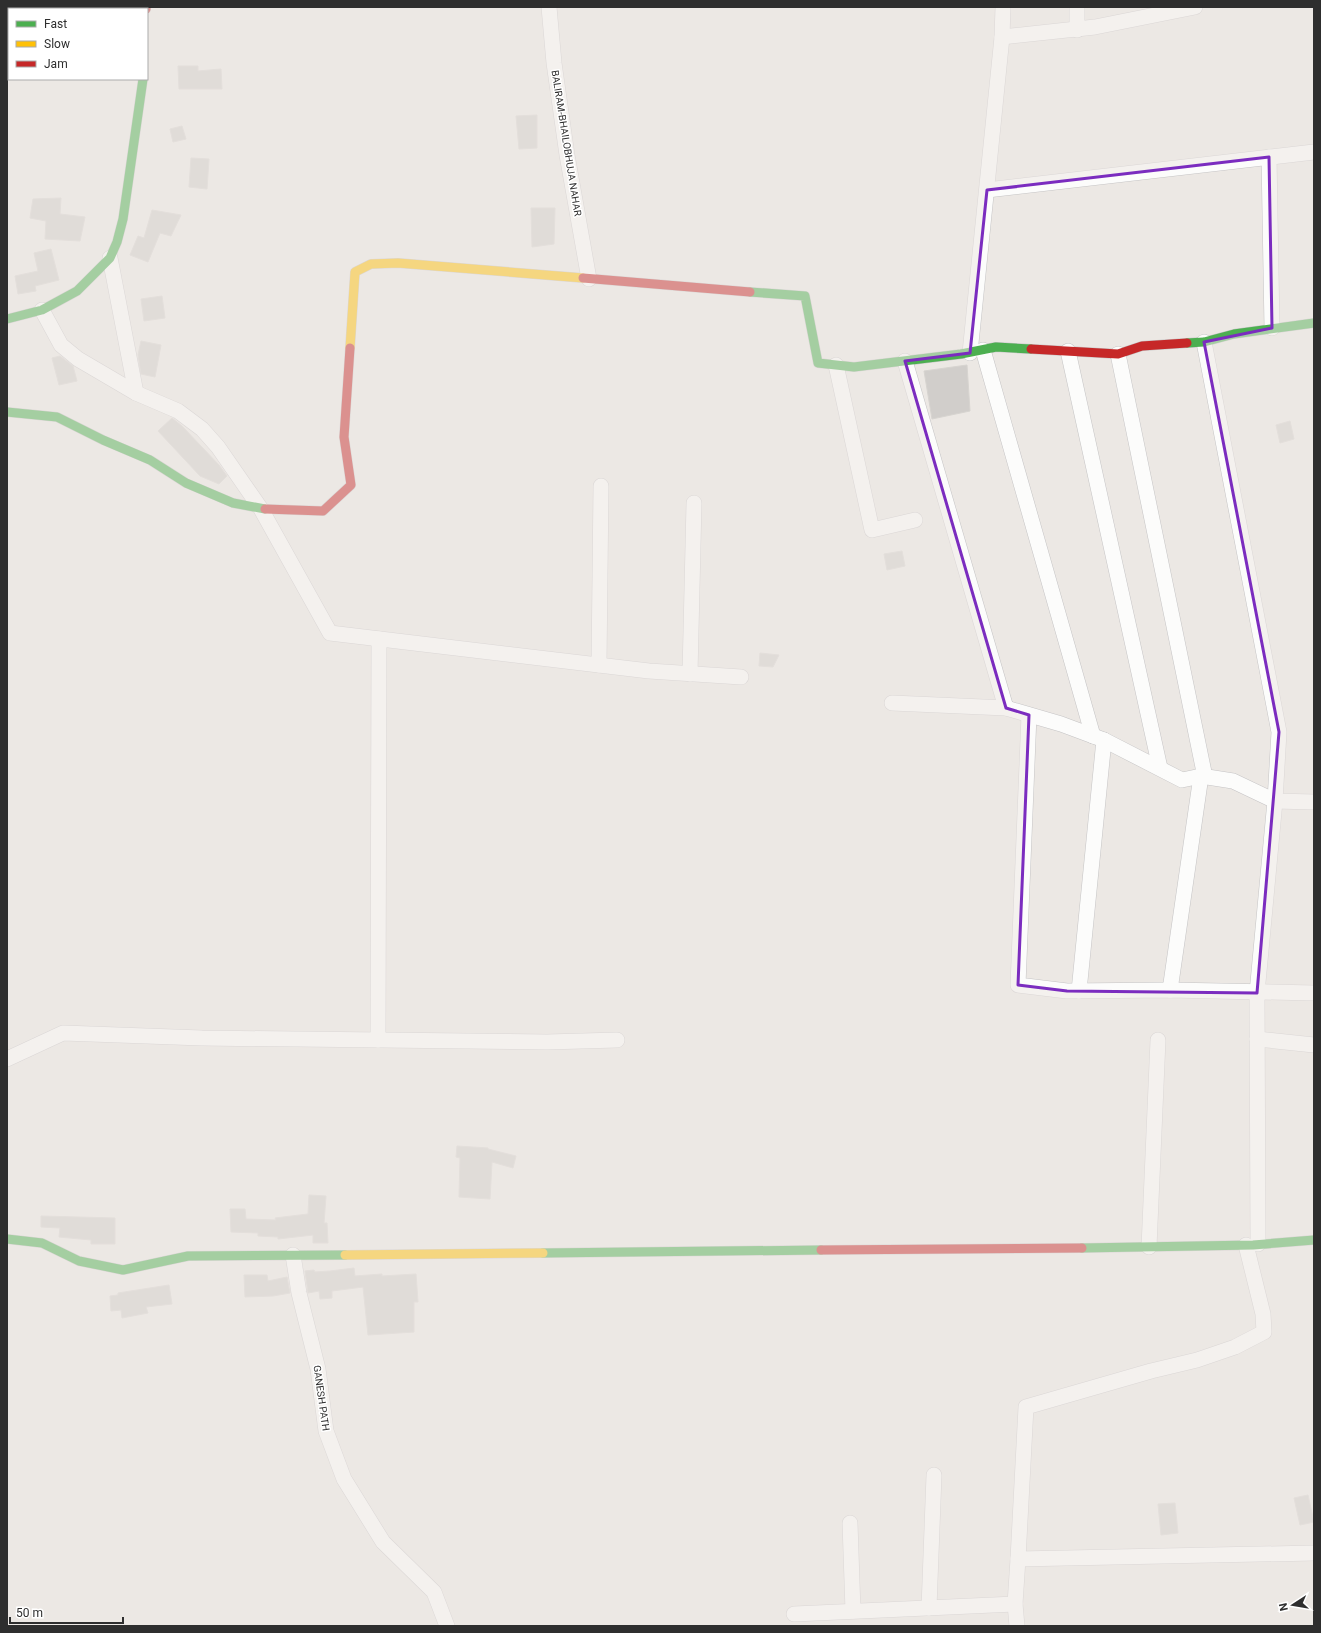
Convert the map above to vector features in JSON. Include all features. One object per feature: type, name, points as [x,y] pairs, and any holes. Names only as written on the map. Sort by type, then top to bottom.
[{"type":"street","name":"BALIRAM-BHAILOBHUJA NAHAR","points":[[549,7],[554,63],[567,155],[589,279]]},
{"type":"street","points":[[1003,7],[1002,37],[987,190],[977,351],[1099,738],[1079,991]]},
{"type":"street","points":[[1076,30],[1077,7]]},
{"type":"street","points":[[1002,37],[1076,30],[1164,10],[1194,7]]},
{"type":"street","points":[[7,319],[42,310],[77,291],[110,258],[117,242],[123,219],[143,80]]},
{"type":"street","points":[[987,190],[1314,152]]},
{"type":"street","points":[[1269,157],[1272,328]]},
{"type":"street","points":[[110,258],[136,393]]},
{"type":"street","points":[[7,412],[57,417],[103,440],[150,460],[186,483],[233,503],[261,508],[323,511],[351,485],[344,437],[355,272],[371,264],[398,263],[805,296],[818,363],[854,367],[977,351],[996,347],[1118,354],[1142,346],[1204,342],[1234,334],[1314,323]]},
{"type":"street","points":[[42,310],[61,345],[78,359],[136,393],[178,411],[202,429],[218,447],[261,508],[330,633],[599,665],[690,674],[741,677]]},
{"type":"street","points":[[1017,1626],[1015,1604],[1026,1407],[1151,1371],[1197,1360],[1235,1347],[1264,1332],[1263,1314],[1252,1245],[1257,993],[1275,801],[1279,732],[1204,342]]},
{"type":"street","points":[[1068,351],[1160,768]]},
{"type":"street","points":[[1118,354],[1203,776],[1170,990]]},
{"type":"street","points":[[905,361],[1006,708]]},
{"type":"street","points":[[836,365],[872,530],[915,520]]},
{"type":"street","points":[[599,665],[601,486]]},
{"type":"street","points":[[690,674],[694,503]]},
{"type":"street","points":[[378,1040],[380,639]]},
{"type":"street","points":[[892,703],[1006,708],[1061,724],[1099,738],[1182,780],[1203,776],[1233,781],[1275,801],[1314,802]]},
{"type":"street","points":[[1029,715],[1018,985],[1079,991],[1170,990],[1314,993]]},
{"type":"street","points":[[7,1059],[63,1033],[202,1038],[547,1042],[617,1040]]},
{"type":"street","points":[[1257,1039],[1314,1045]]},
{"type":"street","points":[[1149,1247],[1158,1040]]},
{"type":"street","points":[[7,1239],[42,1243],[79,1261],[123,1270],[188,1256],[1149,1247],[1252,1245],[1314,1240]]},
{"type":"street","name":"GANESH PATH","points":[[293,1255],[299,1293],[318,1369],[326,1431],[344,1479],[383,1542],[434,1592],[447,1626]]},
{"type":"street","points":[[929,1608],[934,1475]]},
{"type":"street","points":[[850,1523],[854,1611]]},
{"type":"street","points":[[1018,1559],[1314,1553]]},
{"type":"street","points":[[794,1614],[1015,1604]]},
{"type":"highlighted area","points":[[1269,157],[1272,328],[1204,342],[1279,732],[1257,993],[1067,991],[1018,985],[1029,715],[1006,708],[905,361],[970,353],[987,190]]},
{"type":"building","points":[[178,66],[198,66],[198,71],[221,69],[222,89],[179,89]]},
{"type":"building","points":[[537,115],[537,148],[519,149],[516,116]]},
{"type":"building","points":[[182,126],[186,139],[173,142],[170,129]]},
{"type":"building","points":[[191,158],[209,159],[207,189],[189,187]]},
{"type":"building","points":[[61,198],[60,214],[85,217],[80,241],[45,239],[46,221],[30,218],[33,199]]},
{"type":"building","points":[[531,208],[555,208],[554,244],[532,247]]},
{"type":"building","points":[[152,210],[181,215],[171,236],[160,233],[148,262],[130,255],[138,236],[144,238]]},
{"type":"building","points":[[51,249],[59,280],[35,286],[36,291],[18,294],[15,276],[38,271],[34,253]]},
{"type":"building","points":[[162,296],[165,318],[144,321],[141,299]]},
{"type":"building","points":[[141,341],[161,345],[155,377],[141,374],[138,355]]},
{"type":"building","points":[[60,356],[73,366],[77,381],[59,385],[52,358]]},
{"type":"building","points":[[967,365],[970,411],[932,419],[924,371]]},
{"type":"building","points":[[172,418],[182,426],[219,465],[227,476],[219,484],[200,476],[158,431]]},
{"type":"building","points":[[1290,421],[1294,439],[1280,443],[1276,425]]},
{"type":"building","points":[[902,551],[905,566],[887,570],[884,554]]},
{"type":"building","points":[[760,653],[779,655],[773,667],[759,666]]},
{"type":"building","points":[[457,1146],[488,1148],[516,1156],[513,1168],[492,1162],[490,1199],[459,1197],[460,1158],[456,1157]]},
{"type":"building","points":[[309,1195],[326,1196],[324,1223],[327,1223],[328,1243],[313,1243],[313,1235],[278,1239],[278,1237],[258,1236],[258,1233],[231,1232],[230,1209],[245,1209],[246,1219],[276,1220],[275,1218],[308,1214]]},
{"type":"building","points":[[41,1216],[115,1218],[115,1244],[91,1244],[91,1240],[59,1237],[60,1228],[41,1227]]},
{"type":"building","points":[[354,1268],[355,1276],[416,1274],[418,1302],[414,1302],[414,1332],[368,1335],[363,1287],[332,1291],[332,1298],[320,1299],[319,1291],[308,1293],[305,1271],[314,1270],[315,1272]]},
{"type":"building","points":[[244,1275],[267,1275],[268,1281],[287,1277],[290,1293],[273,1296],[245,1297]]},
{"type":"building","points":[[169,1285],[172,1304],[146,1307],[148,1313],[122,1318],[121,1310],[111,1311],[110,1296],[118,1295],[118,1293]]},
{"type":"building","points":[[1308,1495],[1314,1522],[1300,1525],[1294,1498]]},
{"type":"building","points":[[1175,1503],[1178,1533],[1161,1535],[1158,1504]]},
{"type":"traffic: fast","points":[[7,319],[42,310],[77,291],[110,258],[117,242],[123,219],[143,80]]},
{"type":"traffic: fast","points":[[750,292],[805,296],[818,363],[854,367],[961,354],[996,347],[1031,349]]},
{"type":"traffic: fast","points":[[1187,343],[1204,342],[1234,334],[1314,323]]},
{"type":"traffic: fast","points":[[7,412],[57,417],[103,440],[150,460],[186,483],[233,503],[265,509]]},
{"type":"traffic: fast","points":[[7,1239],[42,1243],[79,1261],[123,1270],[188,1256],[345,1255]]},
{"type":"traffic: fast","points":[[1082,1248],[1253,1245],[1314,1240]]},
{"type":"traffic: fast","points":[[543,1253],[821,1250]]},
{"type":"traffic: slow","points":[[350,348],[355,272],[371,264],[398,263],[583,278]]},
{"type":"traffic: slow","points":[[345,1255],[543,1253]]},
{"type":"traffic: jam","points":[[583,278],[750,292]]},
{"type":"traffic: jam","points":[[1031,349],[1118,354],[1142,346],[1187,343]]},
{"type":"traffic: jam","points":[[265,509],[323,511],[351,485],[344,437],[350,348]]},
{"type":"traffic: jam","points":[[821,1250],[1082,1248]]}]
